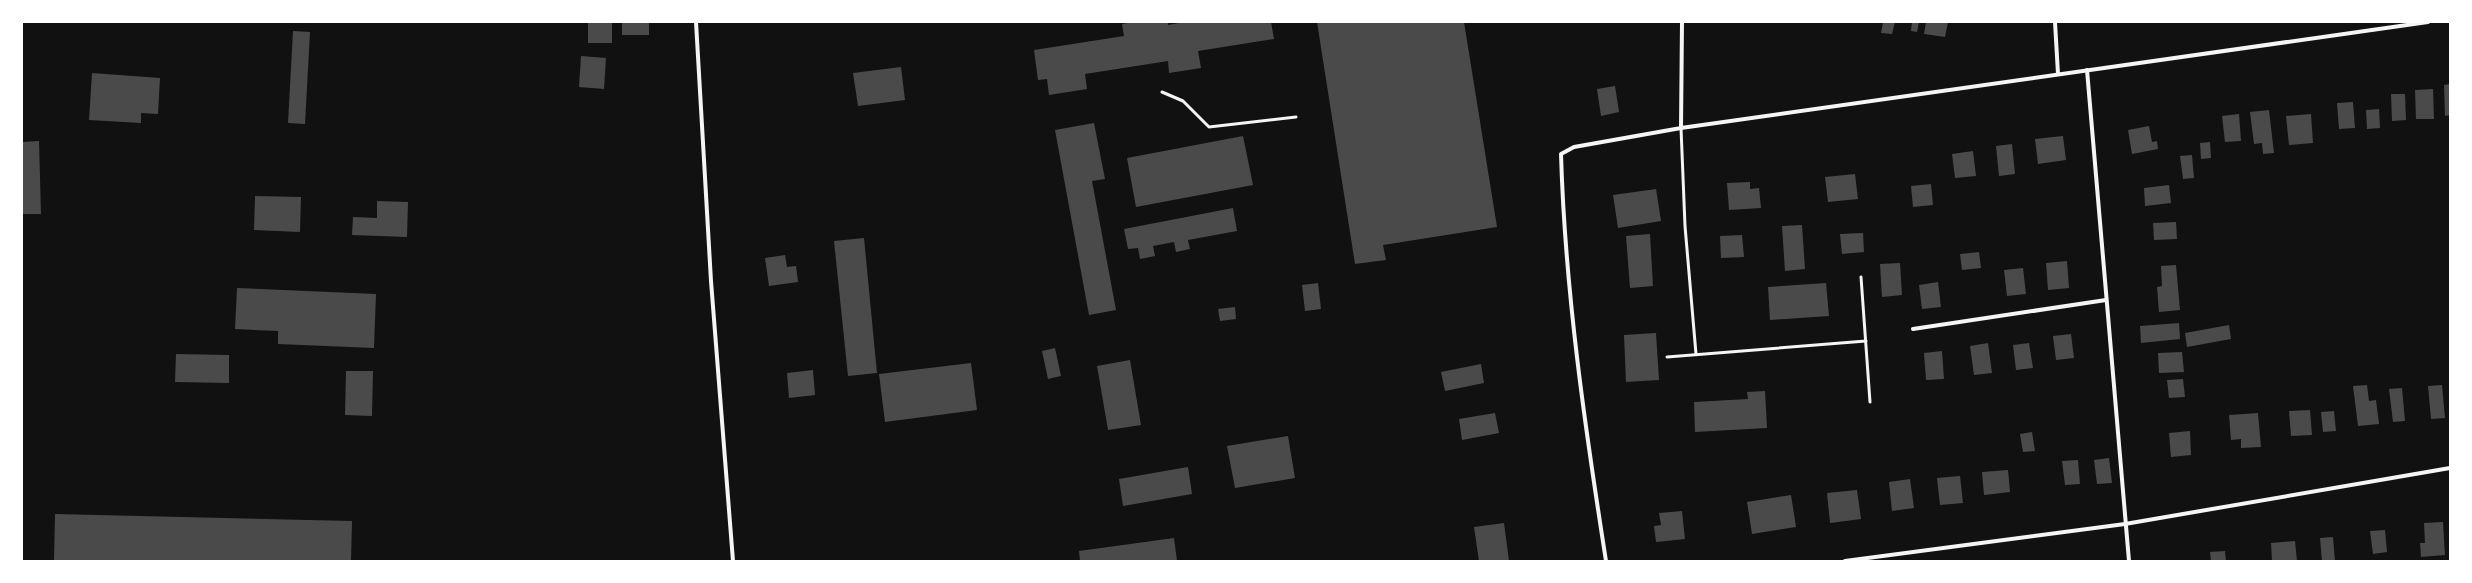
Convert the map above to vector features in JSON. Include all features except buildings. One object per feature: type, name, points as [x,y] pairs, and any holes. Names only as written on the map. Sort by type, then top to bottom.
[{"type":"street","points":[[696,22],[711,280],[733,561]]},
{"type":"street","points":[[1681,128],[1682,22]]},
{"type":"street","points":[[2055,22],[2058,74]]},
{"type":"street","points":[[1606,561],[1591,464],[1563,221],[1561,154],[1574,147],[1681,128],[2428,22]]},
{"type":"street","points":[[2087,70],[2129,561]]},
{"type":"street","points":[[1913,329],[2106,300]]},
{"type":"street","points":[[1846,561],[2125,524],[2450,468]]},
{"type":"lane","points":[[1162,92],[1183,101],[1209,127],[1296,117]]},
{"type":"lane","points":[[1681,128],[1685,226],[1696,354]]},
{"type":"lane","points":[[1861,277],[1870,402]]},
{"type":"lane","points":[[1667,357],[1866,341]]}]
